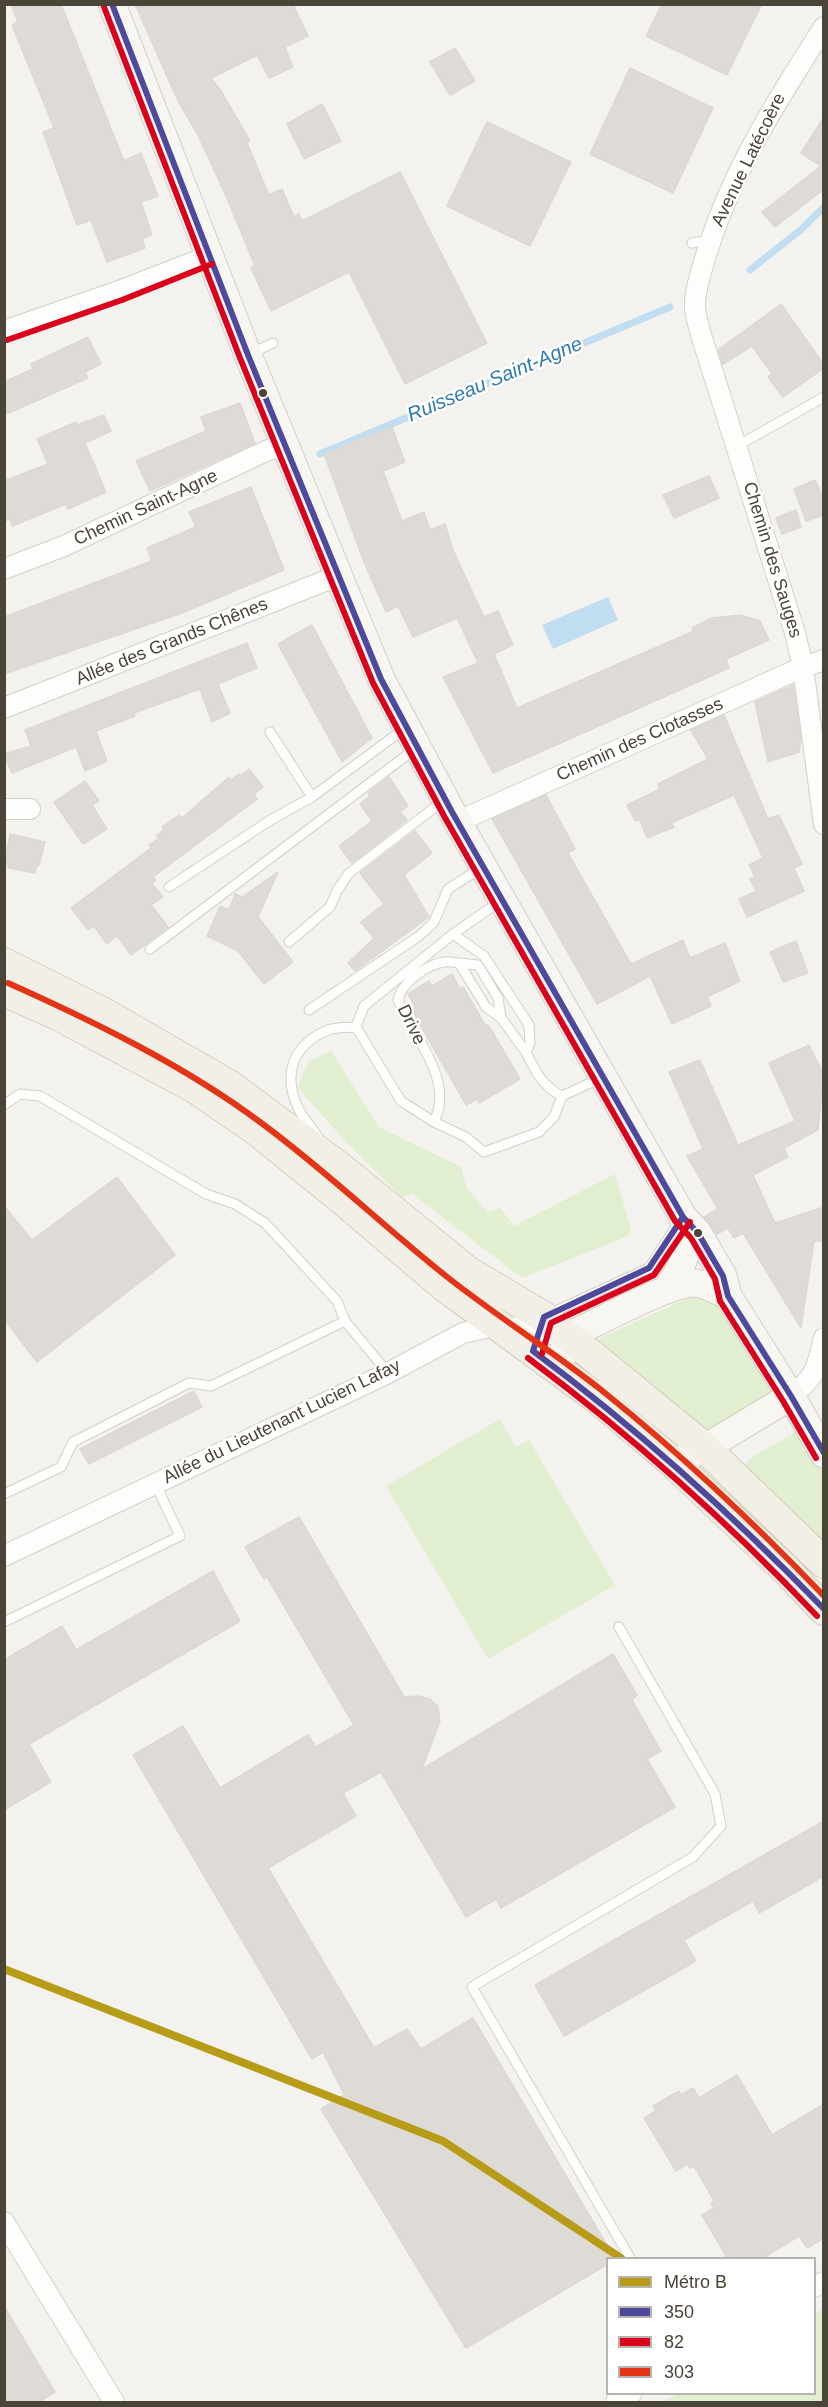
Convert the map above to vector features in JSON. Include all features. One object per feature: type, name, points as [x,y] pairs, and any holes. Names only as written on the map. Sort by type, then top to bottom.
[{"type":"main road","points":[[112,4],[248,355],[381,679],[451,811],[683,1217],[698,1233],[723,1276],[728,1296],[791,1396],[824,1454]]},
{"type":"main road","points":[[4,963],[102,1012],[229,1085],[338,1166],[467,1271],[538,1333],[558,1370],[598,1399],[670,1460],[787,1571],[824,1610]]},
{"type":"main road","points":[[4,991],[56,1014],[203,1094],[255,1129],[444,1286],[498,1325],[568,1336],[667,1290],[693,1284],[714,1288],[728,1296]]},
{"type":"main road","points":[[667,1290],[681,1267],[688,1246],[683,1217]]},
{"type":"main road","points":[[558,1370],[568,1336]]},
{"type":"main road","points":[[568,1336],[705,1448],[824,1563]]},
{"type":"main road","points":[[670,1460],[689,1456],[705,1448],[791,1396]]},
{"type":"street","name":"Avenue Latécoère","points":[[695,303],[701,273],[702,241],[756,139],[824,27]]},
{"type":"street","points":[[4,330],[120,291],[209,256]]},
{"type":"street","name":"Chemin des Sauges","points":[[695,303],[702,338],[795,633],[803,667],[824,824]]},
{"type":"street","name":"Chemin Saint-Agne","points":[[4,568],[64,546],[266,451],[290,453]]},
{"type":"street","name":"Allée des Grands Chênes","points":[[4,708],[340,575]]},
{"type":"street","name":"Chemin des Clotasses","points":[[451,811],[824,660]]},
{"type":"street","points":[[4,809],[30,809]]},
{"type":"street","name":"Allée du Lieutenant Lucien Lafay","points":[[4,1556],[388,1373],[463,1333],[498,1325]]},
{"type":"street","points":[[791,1396],[810,1382],[824,1338]]},
{"type":"street","points":[[4,2222],[114,2403]]},
{"type":"street","points":[[616,2403],[629,2395]]},
{"type":"lane","points":[[248,355],[273,343]]},
{"type":"lane","points":[[737,446],[824,397]]},
{"type":"lane","points":[[270,732],[312,797]]},
{"type":"lane","points":[[169,887],[269,821],[412,738]]},
{"type":"lane","points":[[150,949],[412,738]]},
{"type":"lane","points":[[289,942],[330,908],[348,874],[451,811]]},
{"type":"lane","points":[[309,1010],[419,936],[434,922],[448,890],[483,867]]},
{"type":"lane","points":[[502,900],[453,934],[363,1006],[356,1027],[401,1101],[434,1122],[466,1137],[484,1152],[539,1132],[554,1117],[562,1096],[603,1077]]},
{"type":"lane","points":[[453,934],[484,956],[529,1025],[530,1043],[526,1052]]},
{"type":"lane","name":"Drive","points":[[434,1122],[439,1113],[441,1097],[435,1070],[398,1000],[399,993],[415,975],[444,962],[459,963]]},
{"type":"lane","points":[[459,963],[486,1007],[501,1018],[526,1052],[541,1081],[562,1096]]},
{"type":"lane","points":[[459,963],[478,965],[498,998],[501,1018]]},
{"type":"lane","points":[[338,1166],[299,1110],[292,1074],[296,1054],[304,1044],[330,1029],[356,1027]]},
{"type":"lane","points":[[4,1105],[20,1094],[40,1096],[206,1194],[235,1204],[265,1223],[337,1301],[345,1321],[388,1373]]},
{"type":"lane","points":[[538,1333],[649,1268],[683,1217]]},
{"type":"lane","points":[[4,1494],[61,1467],[73,1442],[94,1431],[189,1383],[211,1386],[345,1321]]},
{"type":"lane","points":[[4,1622],[180,1536],[155,1484]]},
{"type":"lane","points":[[619,1627],[715,1794],[721,1826],[693,1857],[474,1986],[629,2257]]},
{"type":"green space","points":[[331,1051],[379,1127],[461,1167],[467,1189],[488,1212],[500,1208],[514,1226],[615,1174],[631,1229],[628,1236],[522,1278],[412,1194],[402,1197],[345,1141],[297,1087],[309,1061]]},
{"type":"green space","points":[[697,1294],[720,1303],[770,1390],[770,1396],[704,1432],[598,1344],[600,1338]]},
{"type":"green space","points":[[500,1419],[516,1447],[529,1440],[615,1585],[488,1659],[386,1486]]},
{"type":"green space","points":[[803,1428],[823,1464],[823,1548],[742,1468],[752,1457]]},
{"type":"green space","points":[[823,2308],[823,2402],[662,2402],[676,2395],[816,2395],[816,2313]]},
{"type":"water","points":[[608,597],[618,620],[553,649],[542,625]]},
{"type":"building","points":[[11,4],[61,4],[124,161],[141,153],[158,196],[141,202],[152,235],[142,239],[145,248],[107,262],[91,220],[77,225],[43,132],[54,128],[12,25],[18,22]]},
{"type":"building","points":[[135,4],[293,4],[308,36],[285,47],[293,67],[269,78],[257,55],[211,78],[250,141],[247,143],[269,195],[282,189],[294,217],[299,214],[302,221],[400,172],[487,343],[405,384],[349,272],[271,311],[251,268],[255,266],[226,196],[198,135],[178,101]]},
{"type":"building","points":[[662,4],[762,4],[727,75],[646,36]]},
{"type":"building","points":[[455,48],[475,81],[450,95],[430,62]]},
{"type":"building","points":[[630,68],[713,108],[673,193],[590,154]]},
{"type":"building","points":[[322,104],[341,141],[304,159],[287,124]]},
{"type":"building","points":[[824,117],[824,189],[775,227],[762,212],[821,166],[801,153]]},
{"type":"building","points":[[487,122],[571,162],[530,246],[447,206]]},
{"type":"building","points":[[781,304],[824,365],[824,368],[783,397],[768,377],[772,374],[752,346],[723,364],[718,350]]},
{"type":"building","points":[[88,337],[101,364],[85,372],[88,378],[4,415],[4,382],[33,369],[31,364]]},
{"type":"building","points":[[240,403],[255,443],[150,491],[136,461],[206,431],[201,417]]},
{"type":"building","points":[[104,415],[111,431],[85,443],[106,492],[68,509],[66,504],[12,526],[10,519],[4,521],[4,481],[48,464],[37,439],[76,422],[77,425]]},
{"type":"building","points":[[392,427],[405,462],[383,471],[402,521],[424,512],[430,530],[445,524],[453,550],[484,617],[498,611],[513,645],[494,654],[517,708],[694,631],[692,628],[712,618],[740,615],[760,621],[769,640],[726,659],[729,668],[493,773],[443,677],[478,663],[457,618],[413,637],[398,606],[386,612],[364,562],[324,454]]},
{"type":"building","points":[[709,476],[719,498],[674,518],[663,495]]},
{"type":"building","points":[[815,480],[824,500],[824,515],[806,521],[794,489]]},
{"type":"building","points":[[251,487],[284,570],[182,613],[4,674],[4,617],[152,561],[147,548],[196,527],[189,512]]},
{"type":"building","points":[[796,510],[801,527],[782,534],[776,518]]},
{"type":"building","points":[[312,625],[372,738],[342,762],[278,644]]},
{"type":"building","points":[[247,643],[257,668],[218,684],[230,713],[212,722],[200,689],[134,713],[135,716],[96,731],[107,761],[85,771],[76,747],[12,773],[4,754],[31,746],[25,730]]},
{"type":"building","points":[[793,685],[801,740],[799,752],[768,762],[755,702]]},
{"type":"building","points":[[724,715],[768,819],[779,815],[802,864],[794,868],[804,891],[747,917],[739,899],[756,891],[750,879],[755,877],[749,865],[763,858],[734,795],[671,823],[674,827],[647,838],[640,820],[635,821],[627,805],[660,789],[658,784],[708,759],[691,730]]},
{"type":"building","points":[[249,769],[263,787],[254,794],[257,799],[153,877],[156,880],[152,883],[163,897],[151,905],[168,927],[131,955],[117,936],[107,944],[94,926],[88,930],[71,908],[151,848],[149,845],[159,838],[156,836],[164,830],[162,827],[179,815],[182,818],[229,777],[231,780],[239,774],[241,776]]},
{"type":"building","points":[[389,777],[408,806],[400,812],[407,820],[352,863],[339,846],[372,821],[360,804],[370,796],[368,793]]},
{"type":"building","points":[[85,781],[99,801],[92,805],[107,829],[83,844],[54,802]]},
{"type":"building","points":[[546,795],[575,849],[568,853],[631,964],[683,940],[690,958],[725,943],[740,981],[707,997],[711,1006],[672,1024],[650,976],[597,1004],[492,819]]},
{"type":"building","points":[[415,831],[432,853],[404,875],[429,917],[355,971],[348,963],[374,938],[361,922],[384,904],[360,873]]},
{"type":"building","points":[[10,834],[45,842],[35,873],[8,868],[8,864],[5,863]]},
{"type":"building","points":[[278,872],[258,917],[293,962],[264,984],[238,951],[207,936],[220,906],[229,910],[235,894],[242,897]]},
{"type":"building","points":[[796,941],[808,973],[783,982],[770,952]]},
{"type":"building","points":[[452,974],[460,989],[463,987],[485,1025],[489,1026],[520,1079],[479,1103],[477,1099],[466,1105],[411,1009],[415,1007],[408,994],[429,981],[432,986]]},
{"type":"building","points":[[809,1045],[824,1075],[818,1130],[784,1148],[788,1157],[753,1175],[775,1223],[824,1207],[824,1241],[814,1241],[801,1328],[743,1233],[734,1238],[728,1228],[717,1234],[704,1217],[718,1209],[687,1156],[703,1149],[669,1072],[700,1060],[738,1145],[795,1121],[769,1063]]},
{"type":"building","points":[[117,1177],[175,1255],[37,1362],[4,1319],[4,1206],[32,1240]]},
{"type":"building","points":[[194,1391],[202,1407],[89,1464],[80,1449]]},
{"type":"building","points":[[299,1517],[404,1697],[419,1696],[430,1699],[438,1707],[440,1721],[422,1769],[613,1654],[637,1695],[632,1700],[661,1751],[647,1759],[675,1807],[501,1908],[496,1899],[466,1917],[381,1772],[343,1793],[356,1816],[268,1868],[374,2048],[407,2029],[421,2049],[473,2018],[614,2257],[606,2257],[606,2265],[466,2348],[321,2109],[344,2095],[323,2052],[312,2059],[133,1755],[183,1726],[220,1788],[308,1735],[316,1747],[354,1725],[267,1577],[264,1579],[245,1547]]},
{"type":"building","points":[[213,1571],[240,1621],[29,1744],[51,1782],[4,1810],[4,1660],[62,1626],[76,1650]]},
{"type":"building","points":[[824,1821],[824,1876],[759,1913],[753,1901],[684,1940],[696,1961],[564,2036],[535,1985]]},
{"type":"building","points":[[737,2075],[772,2135],[824,2104],[824,2238],[807,2248],[799,2236],[764,2257],[727,2257],[702,2215],[714,2208],[711,2203],[714,2201],[694,2166],[690,2168],[687,2164],[676,2171],[644,2118],[656,2111],[653,2106],[679,2091],[681,2095],[693,2088],[699,2098]]},
{"type":"building","points":[[4,2306],[55,2392],[37,2403],[4,2403]]},
{"type":"waterway","name":"Ruisseau Saint-Agne","points":[[750,270],[803,228],[824,207]]},
{"type":"waterway","name":"Ruisseau Saint-Agne","points":[[320,454],[670,307]]},
{"type":"metro line","name":"B","points":[[4,1969],[443,2141],[619,2257]]},
{"type":"transit line","name":"350","points":[[112,4],[248,355],[381,679],[452,812],[683,1217],[698,1233],[723,1276],[728,1296],[824,1453]]},
{"type":"transit line","name":"82","points":[[104,7],[240,358],[373,683],[444,816],[675,1221],[691,1238],[715,1279],[720,1301],[816,1458]]},
{"type":"transit line","name":"82","points":[[7,340],[122,300],[212,264]]},
{"type":"transit line","name":"303","points":[[8,983],[73,1013],[170,1063],[260,1122],[309,1160],[451,1280],[586,1378],[634,1417],[718,1491],[824,1596]]},
{"type":"transit line","name":"350","points":[[533,1351],[544,1317],[649,1268],[683,1217]]},
{"type":"transit line","name":"82","points":[[542,1354],[551,1323],[654,1275],[690,1222]]},
{"type":"transit line","name":"350","points":[[533,1351],[610,1411],[684,1474],[824,1609]]},
{"type":"transit line","name":"82","points":[[528,1358],[605,1418],[678,1481],[749,1547],[817,1616]]}]
